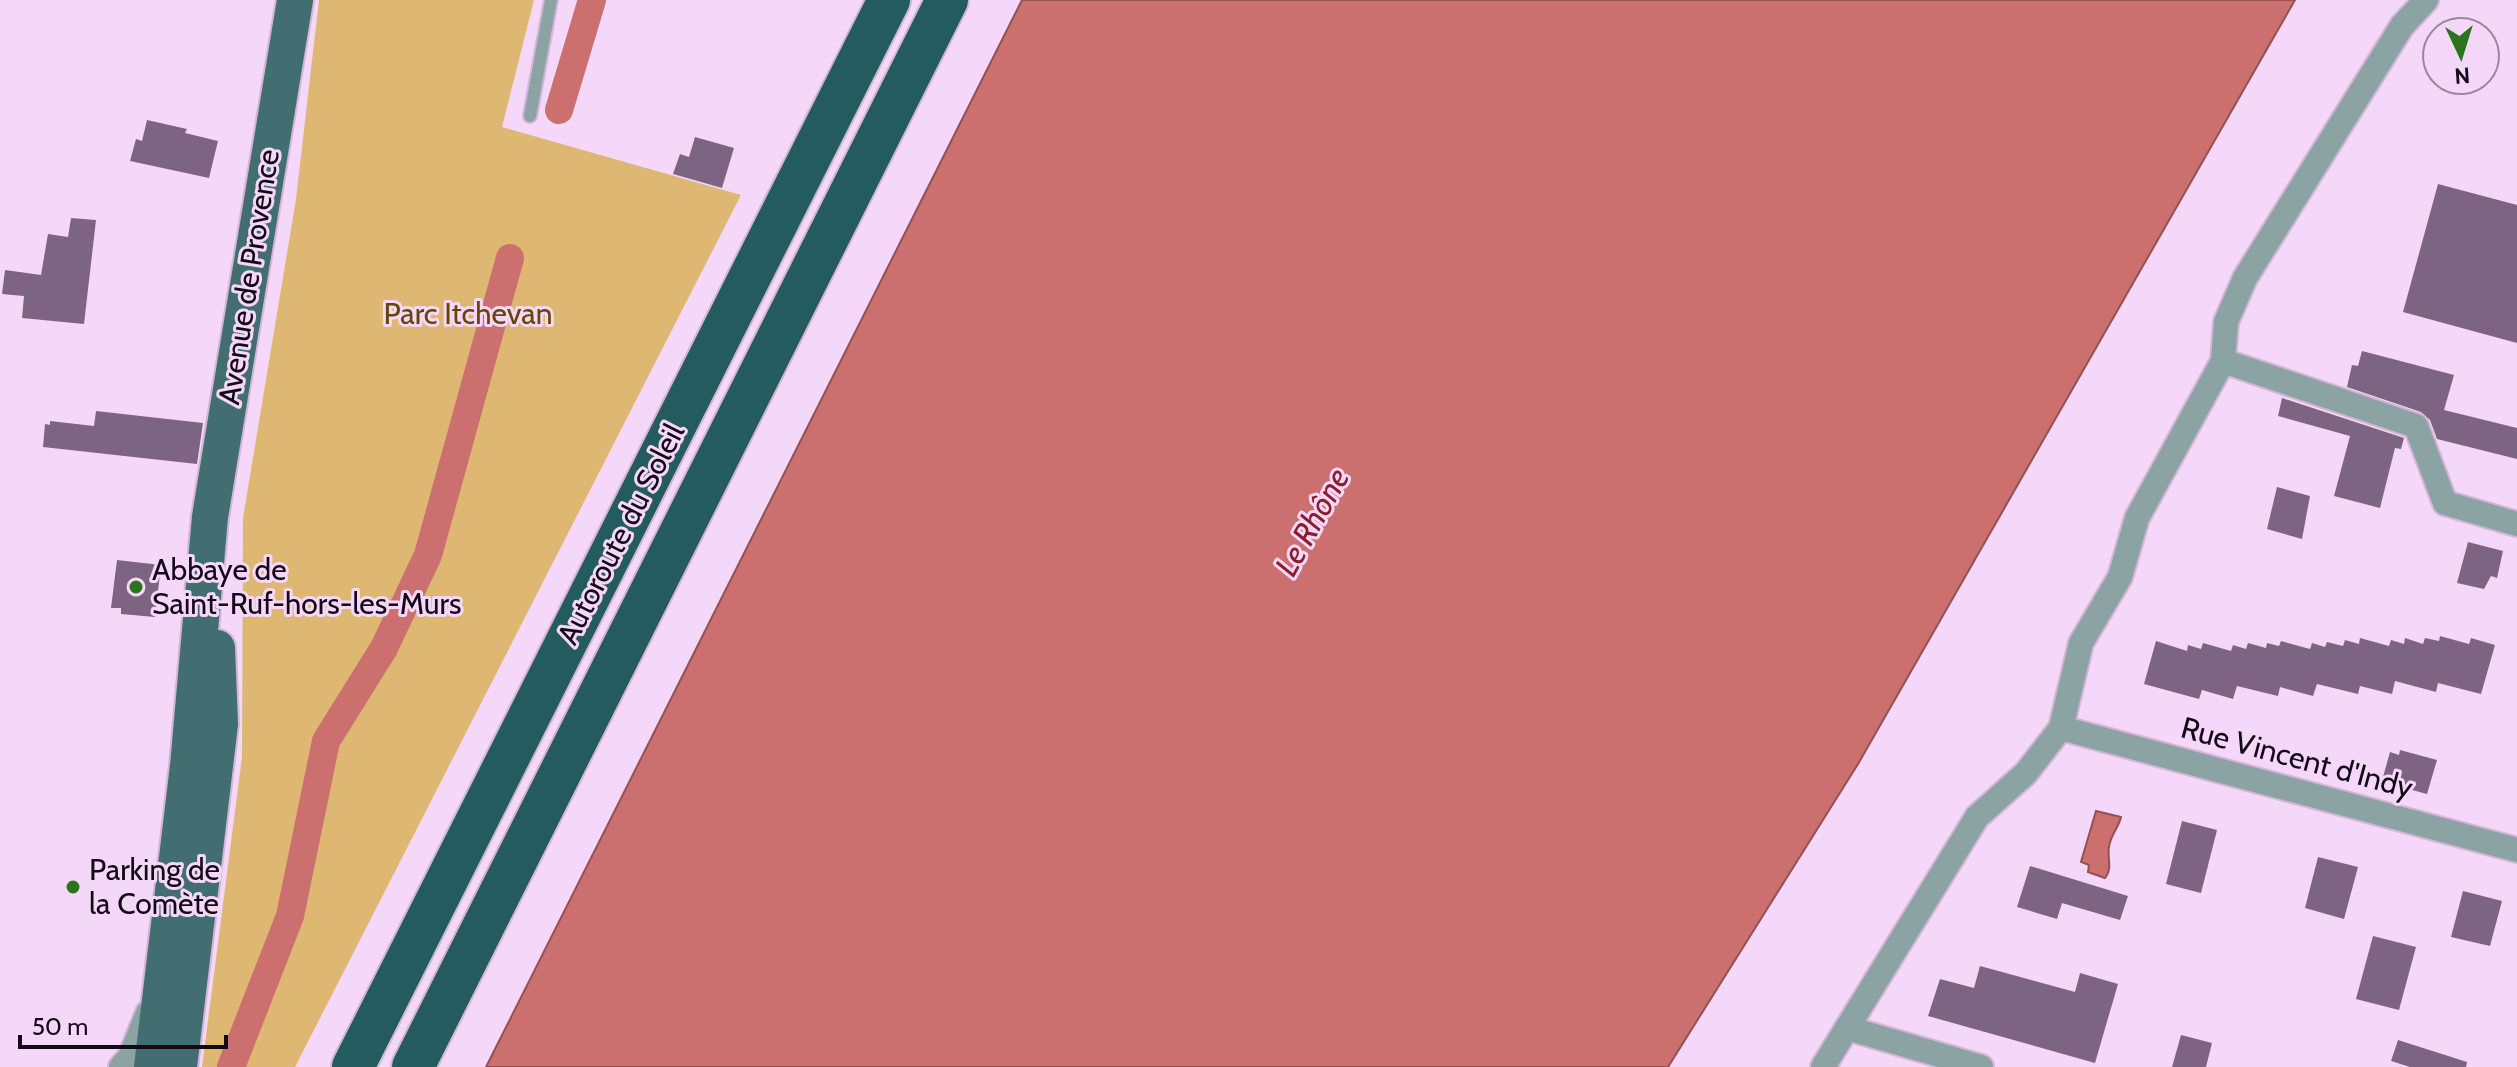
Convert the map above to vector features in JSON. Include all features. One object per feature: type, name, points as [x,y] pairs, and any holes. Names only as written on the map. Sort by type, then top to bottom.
[{"type":"highway","name":"Autoroute du Soleil","points":[[353,1067],[889,0]]},
{"type":"highway","name":"Autoroute du Soleil","points":[[413,1067],[947,0]]},
{"type":"main road","name":"Avenue de Provence","points":[[152,1067],[188,766],[205,555],[295,0]]},
{"type":"main road","name":"Avenue de Provence","points":[[179,1067],[220,724],[216,629],[205,555]]},
{"type":"street","points":[[1823,1067],[1977,817],[2026,773],[2061,728],[2081,643],[2120,577],[2137,518],[2223,361],[2226,322],[2245,278],[2402,26],[2426,0]]},
{"type":"street","points":[[2223,361],[2416,426],[2445,503],[2517,524]]},
{"type":"street","name":"Rue Vincent d'Indy","points":[[2061,728],[2517,850]]},
{"type":"street","name":"Avenue de Provence","points":[[121,1067],[130,1057],[143,1030],[165,957]]},
{"type":"street","points":[[1847,1028],[1981,1067]]},
{"type":"lane","points":[[530,116],[551,0]]},
{"type":"green space","name":"Parc Itchevan","points":[[319,0],[534,0],[502,127],[741,195],[295,1067],[202,1067],[242,757],[243,518],[296,199]]},
{"type":"water","name":"Le Rhône","points":[[1022,0],[2295,0],[1858,764],[1668,1067],[486,1067]]},
{"type":"water","points":[[2096,811],[2121,817],[2110,843],[2109,867],[2105,878],[2088,872],[2089,865],[2081,862]]},
{"type":"building","points":[[147,120],[187,129],[185,133],[218,141],[209,178],[130,161],[136,139],[142,141]]},
{"type":"building","points":[[695,137],[734,148],[722,188],[673,174],[680,154],[689,157]]},
{"type":"building","points":[[2438,184],[2517,205],[2517,343],[2403,312]]},
{"type":"building","points":[[71,218],[96,220],[84,324],[22,318],[24,296],[2,294],[5,270],[41,275],[48,234],[68,237]]},
{"type":"building","points":[[2362,351],[2454,375],[2444,410],[2517,428],[2517,459],[2437,439],[2430,420],[2421,412],[2347,387],[2352,365],[2358,366]]},
{"type":"building","points":[[2282,398],[2404,438],[2401,449],[2395,448],[2380,508],[2334,496],[2350,436],[2278,416]]},
{"type":"building","points":[[96,411],[203,423],[197,464],[43,447],[45,424],[50,425],[50,421],[94,426]]},
{"type":"building","points":[[2277,487],[2310,496],[2302,539],[2267,529]]},
{"type":"building","points":[[2468,542],[2503,551],[2497,578],[2491,576],[2484,589],[2457,583]]},
{"type":"building","name":"Abbaye de Saint-Ruf-hors-les-Murs","points":[[117,560],[161,565],[155,617],[121,614],[121,608],[111,608]]},
{"type":"building","points":[[2440,636],[2469,644],[2471,638],[2495,645],[2481,694],[2438,683],[2436,692],[2395,681],[2392,694],[2360,686],[2358,694],[2317,684],[2313,696],[2280,687],[2278,696],[2237,686],[2233,699],[2202,690],[2199,699],[2144,684],[2156,641],[2187,651],[2188,645],[2201,649],[2203,643],[2231,651],[2233,645],[2246,649],[2248,643],[2266,648],[2267,643],[2279,646],[2281,641],[2310,649],[2312,643],[2325,647],[2327,642],[2343,646],[2345,640],[2359,644],[2360,638],[2389,646],[2391,640],[2404,644],[2405,638],[2423,644],[2425,638],[2439,641]]},
{"type":"building","points":[[2400,750],[2437,760],[2427,794],[2390,784],[2392,779],[2383,777],[2390,752],[2399,755]]},
{"type":"building","points":[[2182,821],[2217,830],[2201,893],[2166,884]]},
{"type":"building","points":[[2318,857],[2358,867],[2344,919],[2305,908]]},
{"type":"building","points":[[2030,866],[2128,896],[2120,920],[2062,903],[2057,919],[2017,907]]},
{"type":"building","points":[[2463,891],[2502,901],[2490,946],[2451,937]]},
{"type":"building","points":[[2373,936],[2416,947],[2399,1010],[2356,999]]},
{"type":"building","points":[[1980,966],[2075,992],[2080,973],[2118,984],[2095,1063],[1928,1016],[1940,979],[1974,988]]},
{"type":"building","points":[[2181,1035],[2212,1043],[2206,1067],[2172,1067]]},
{"type":"building","points":[[2398,1040],[2467,1062],[2466,1067],[2410,1067],[2391,1061]]},
{"type":"waterway","points":[[559,110],[592,0]]},
{"type":"waterway","points":[[231,1067],[290,916],[326,741],[384,648],[428,555],[510,258]]},
{"type":"place","name":"Abbaye de Saint-Ruf-hors-les-Murs","points":[[136,587]]},
{"type":"place","name":"Parking de la Comète","points":[[73,887]]}]
